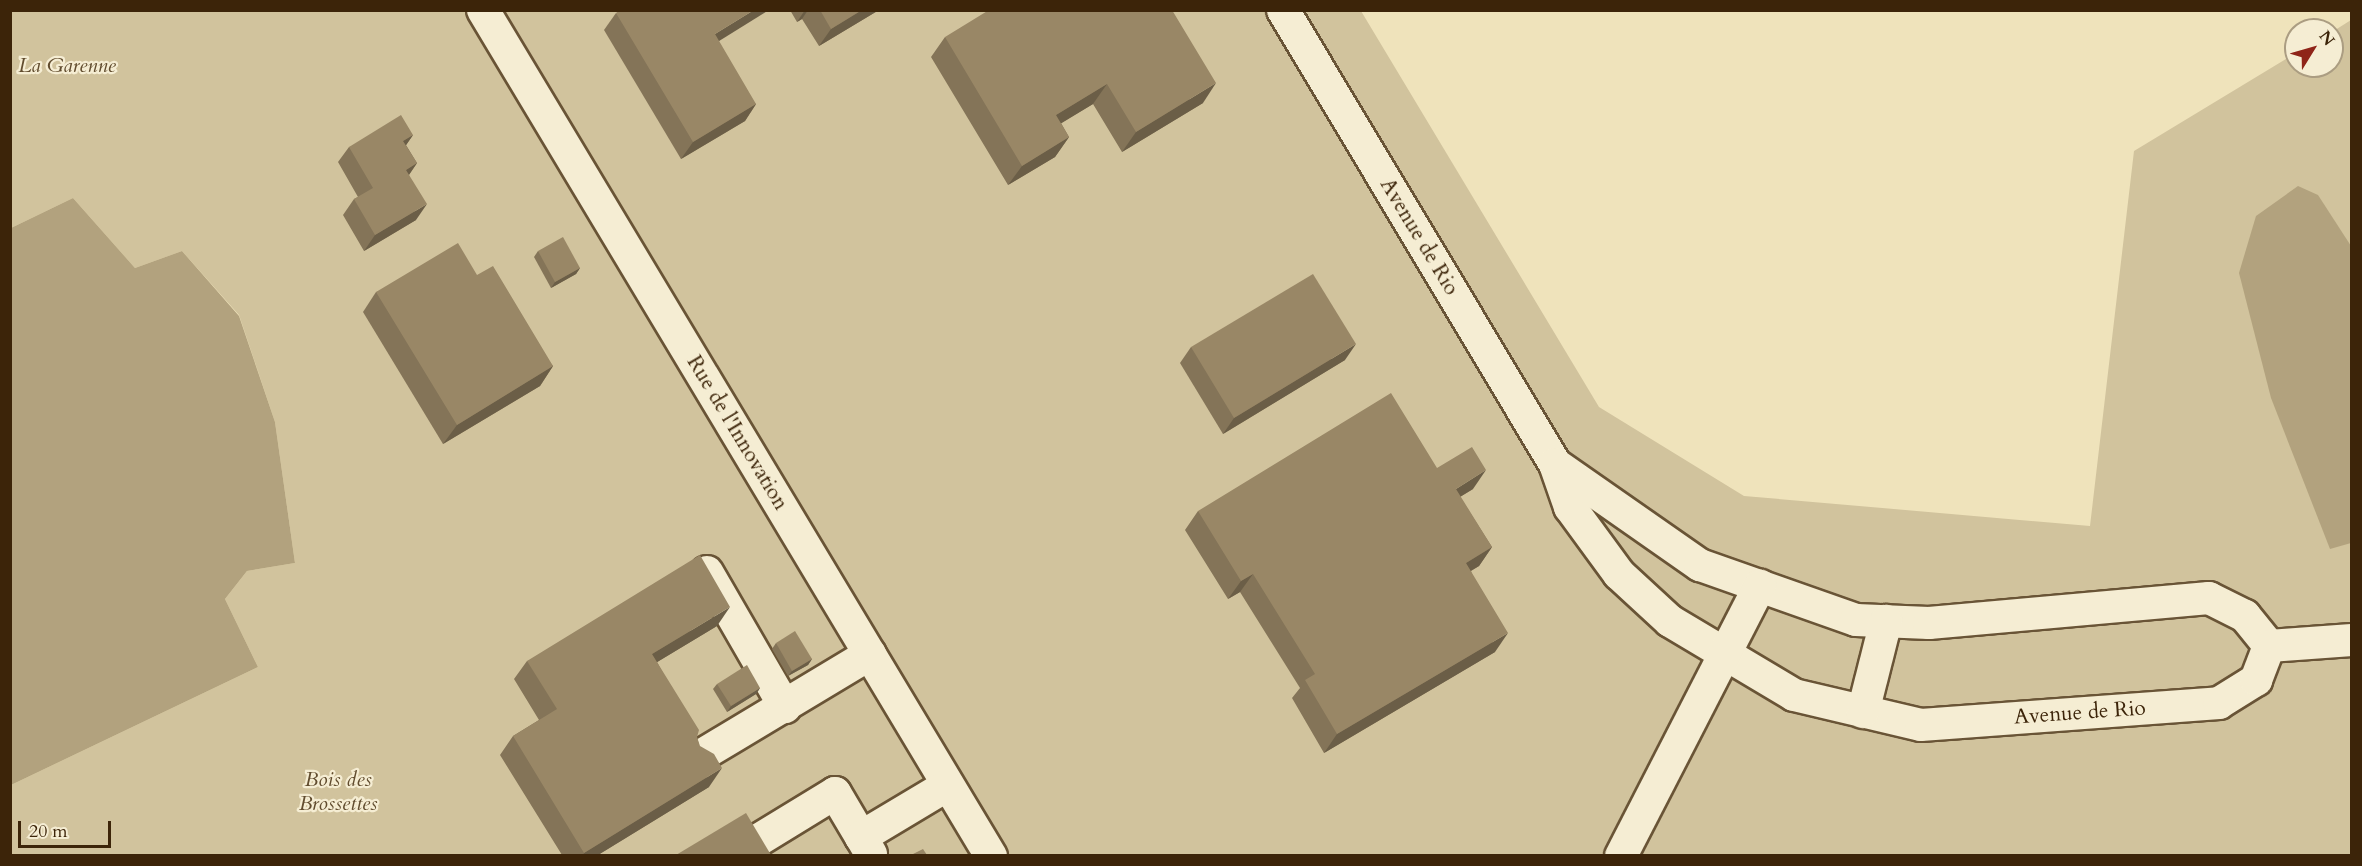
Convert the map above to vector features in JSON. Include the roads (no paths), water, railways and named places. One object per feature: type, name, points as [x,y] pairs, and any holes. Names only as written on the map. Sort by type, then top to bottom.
[{"type":"street","name":"Rue de l'Innovation","points":[[483,10],[991,855]]},
{"type":"street","name":"Avenue de Rio","points":[[1283,10],[1555,464],[1570,507],[1619,574],[1670,621],[1794,695],[1921,724],[2218,703],[2256,680],[2269,646],[2245,616],[2210,598],[1929,623],[1856,620],[1700,565],[1555,464]]},
{"type":"street","points":[[701,561],[785,706]]},
{"type":"street","points":[[1621,855],[1760,586]]},
{"type":"street","points":[[1863,712],[1886,621]]},
{"type":"street","points":[[2269,646],[2352,640]]},
{"type":"street","points":[[702,755],[870,654]]},
{"type":"street","points":[[760,838],[835,794],[866,846],[948,785]]},
{"type":"park label","name":"La Garenne","points":[[67,66]]},
{"type":"park label","name":"Bois des Brossettes","points":[[338,792]]}]
